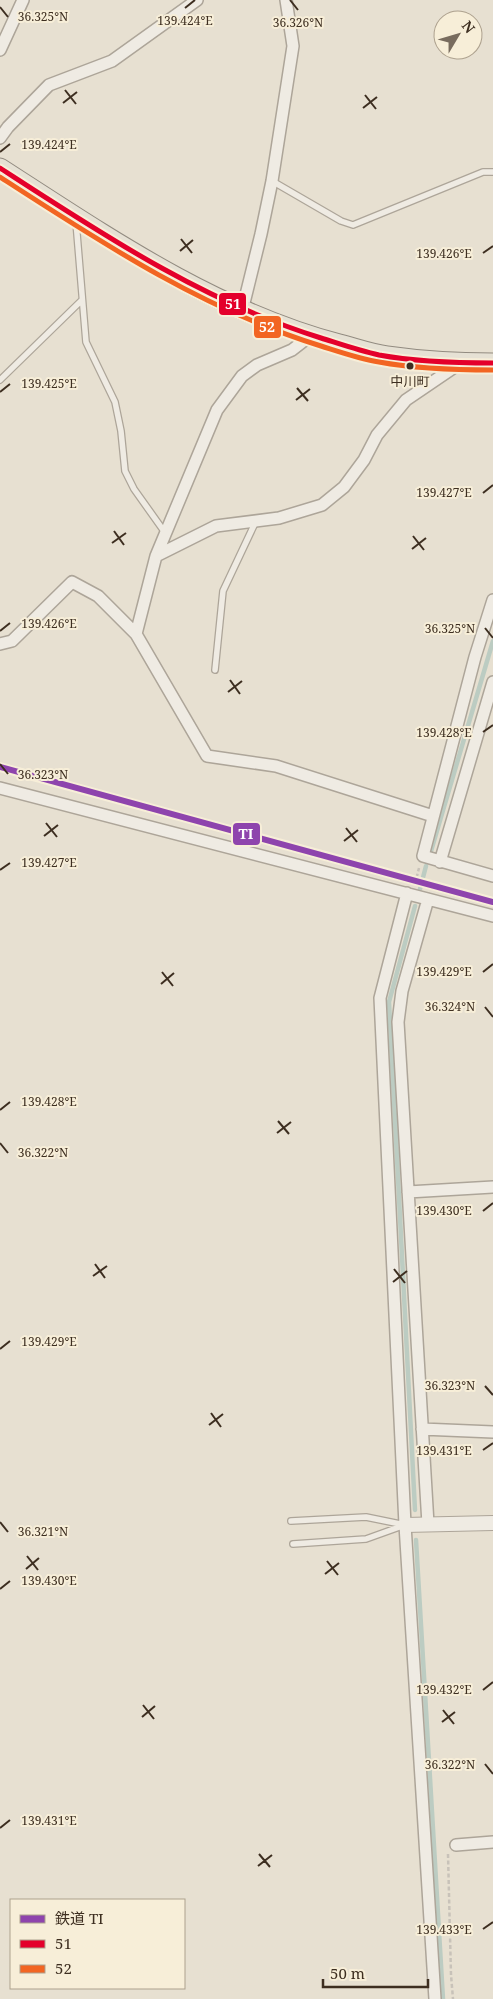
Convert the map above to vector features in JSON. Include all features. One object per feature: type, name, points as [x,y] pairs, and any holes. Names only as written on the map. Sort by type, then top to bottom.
[{"type":"main road","points":[[0,168],[159,269],[242,310],[310,336],[385,356],[461,363],[493,363]]},
{"type":"street","points":[[0,50],[23,0]]},
{"type":"street","points":[[0,138],[8,127],[49,85],[112,61],[197,0]]},
{"type":"street","points":[[242,310],[272,181],[293,46],[286,0]]},
{"type":"street","points":[[136,634],[156,556],[217,410],[242,376],[257,365],[292,350],[310,336]]},
{"type":"street","points":[[156,556],[216,526],[278,518],[322,504],[344,487],[364,460],[377,436],[406,400],[461,363]]},
{"type":"street","points":[[0,644],[12,641],[72,582],[98,596],[136,634],[207,756],[276,766],[434,816]]},
{"type":"street","points":[[493,600],[475,657],[422,856],[493,876]]},
{"type":"street","points":[[440,862],[493,682]]},
{"type":"street","points":[[0,788],[493,916]]},
{"type":"street","points":[[407,893],[380,998],[405,1525],[435,1999]]},
{"type":"street","points":[[428,899],[402,991],[398,1022],[428,1524]]},
{"type":"street","points":[[408,1192],[493,1187]]},
{"type":"street","points":[[422,1429],[493,1432]]},
{"type":"street","points":[[405,1525],[492,1526]]},
{"type":"street","points":[[456,1846],[493,1842]]},
{"type":"lane","points":[[272,181],[341,221],[354,225],[483,172],[493,172]]},
{"type":"lane","points":[[76,217],[86,342],[115,402],[121,431],[125,471],[134,489],[166,534]]},
{"type":"lane","points":[[0,380],[82,300]]},
{"type":"lane","points":[[215,670],[223,591],[256,520]]},
{"type":"lane","points":[[291,1521],[366,1517],[405,1525]]},
{"type":"lane","points":[[294,1544],[366,1539],[405,1525]]},
{"type":"path","points":[[415,884],[420,863]]},
{"type":"path","points":[[453,1999],[447,1855],[456,1846]]},
{"type":"waterway","points":[[431,851],[493,641]]},
{"type":"waterway","points":[[420,889],[426,866]]},
{"type":"waterway","points":[[415,906],[389,1002],[415,1510]]},
{"type":"waterway","points":[[416,1540],[443,1999]]},
{"type":"rail line","name":"TI","points":[[0,767],[493,902]]},
{"type":"transit line","name":"51","points":[[0,168],[155,264],[236,306],[278,323],[379,355],[436,362],[493,363]]},
{"type":"transit line","name":"52","points":[[0,177],[155,273],[236,314],[278,331],[343,353],[379,362],[436,369],[493,370]]},
{"type":"place","name":"中川町","points":[[410,366]]}]
